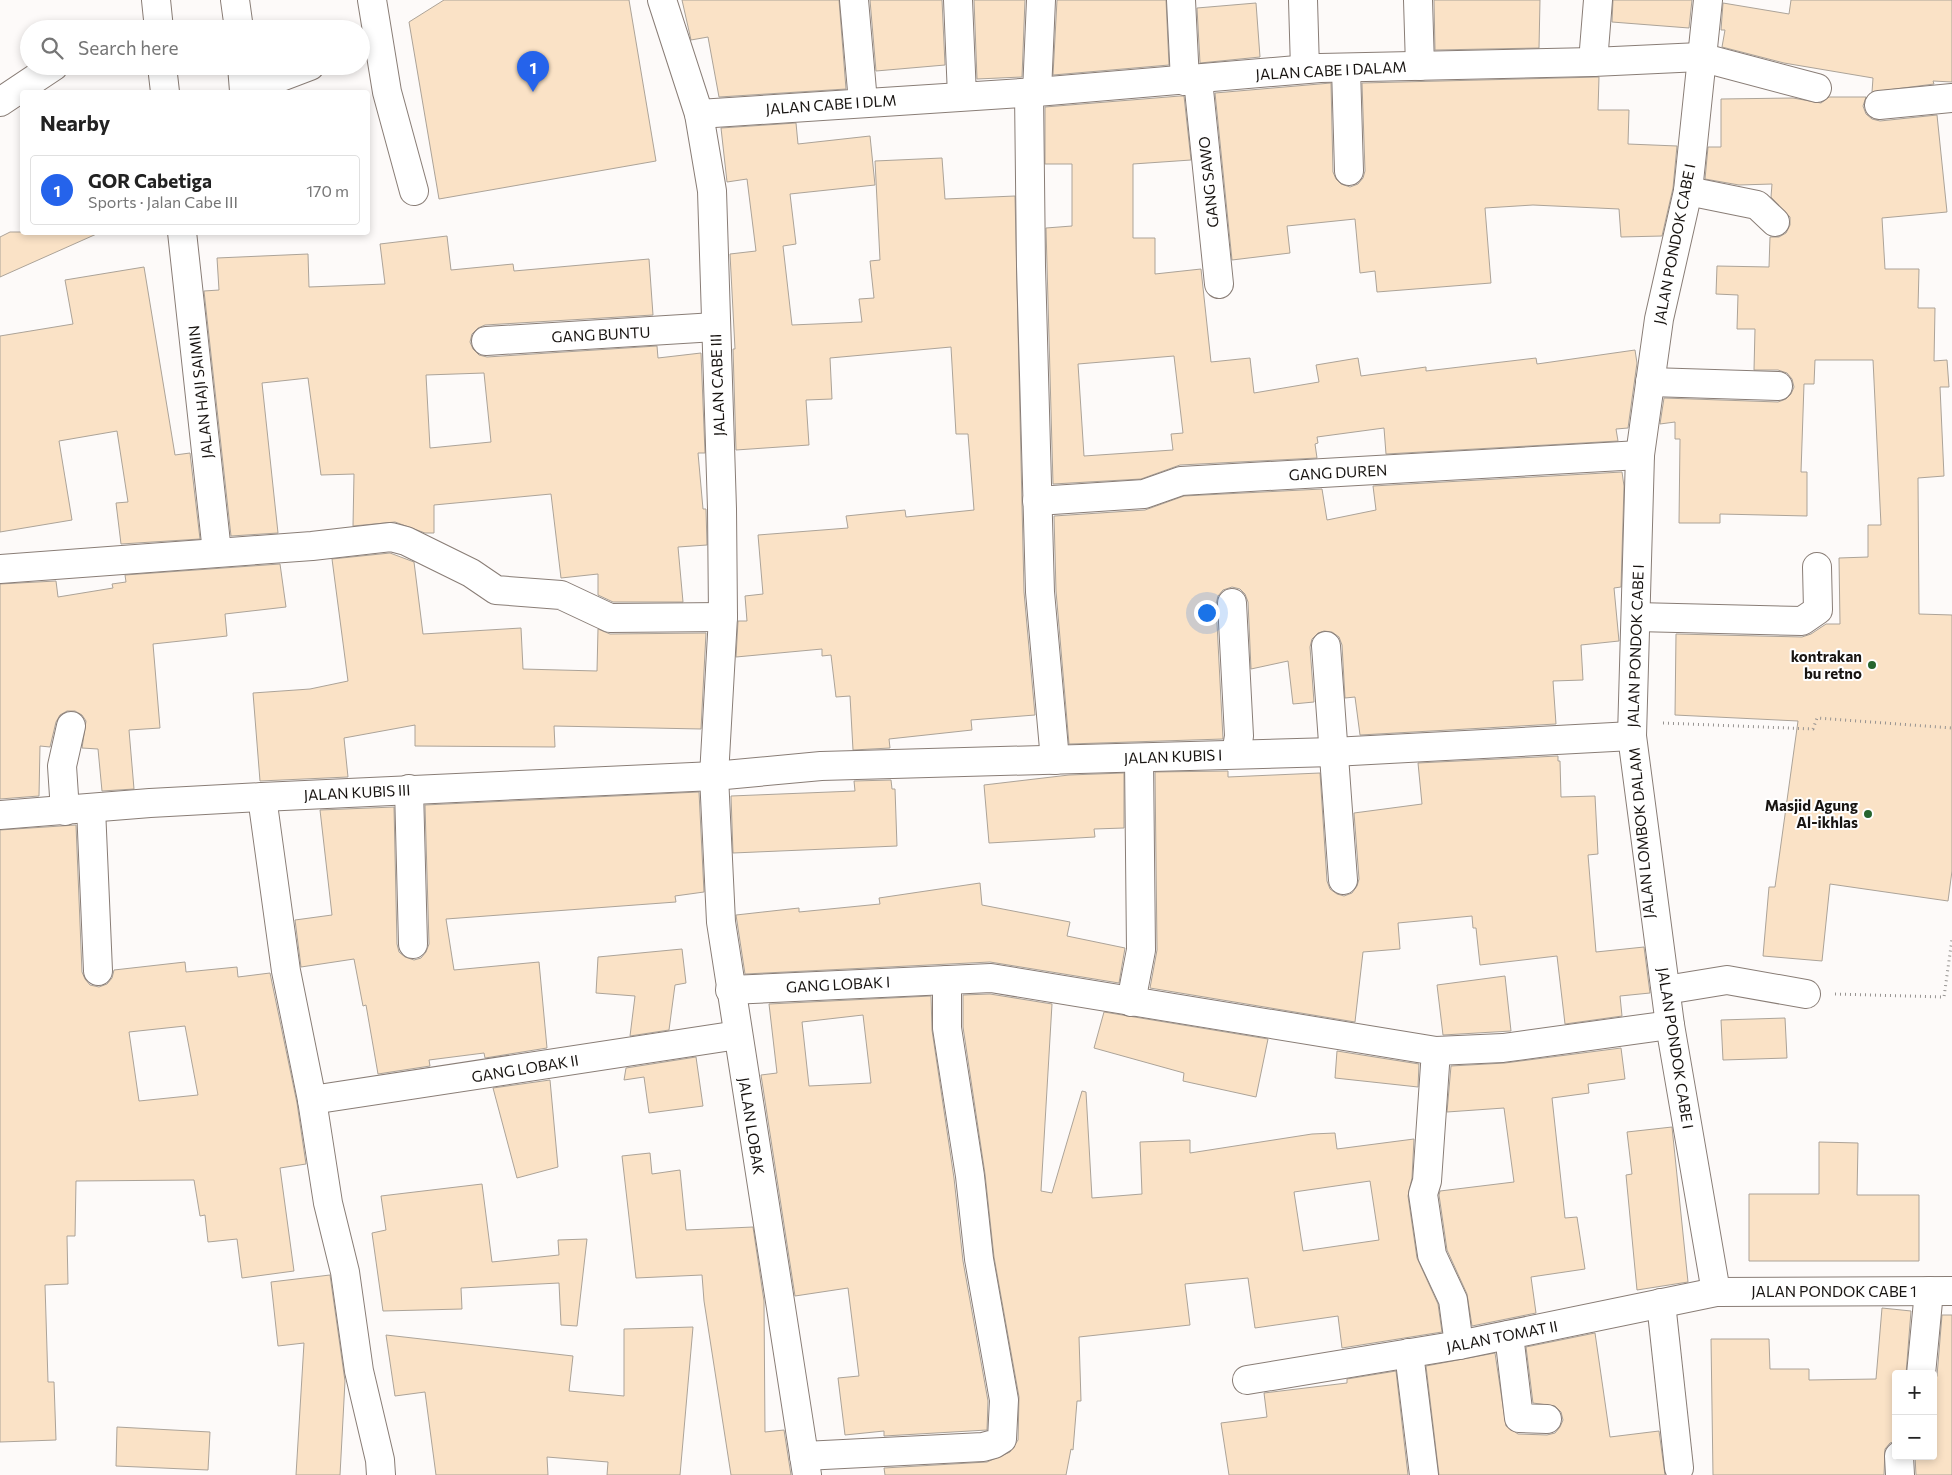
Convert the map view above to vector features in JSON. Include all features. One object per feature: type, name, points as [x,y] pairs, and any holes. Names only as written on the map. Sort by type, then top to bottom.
[{"type":"street","points":[[156,0],[157,20]]},
{"type":"street","points":[[235,0],[238,20]]},
{"type":"street","points":[[370,29],[372,0]]},
{"type":"street","name":"JALAN CABE III","points":[[662,0],[699,114],[712,191],[723,617],[714,776]]},
{"type":"street","points":[[854,0],[862,102]]},
{"type":"street","points":[[958,0],[962,96]]},
{"type":"street","points":[[1041,0],[1033,92],[1037,501],[1040,592],[1055,760]]},
{"type":"street","name":"GANG SAWO","points":[[1181,0],[1218,284]]},
{"type":"street","points":[[1303,0],[1305,70]]},
{"type":"street","points":[[1418,0],[1420,66]]},
{"type":"street","points":[[1592,62],[1598,0]]},
{"type":"street","name":"JALAN PONDOK CABE I","points":[[1708,0],[1700,57],[1688,191],[1658,319],[1640,455],[1632,736],[1670,1025],[1716,1292]]},
{"type":"street","points":[[370,47],[387,92],[414,191]]},
{"type":"street","name":"JALAN CABE I DALAM","points":[[962,96],[1305,70],[1700,57],[1817,88]]},
{"type":"street","points":[[1346,68],[1349,171]]},
{"type":"street","points":[[0,102],[40,75]]},
{"type":"street","points":[[163,75],[165,90]]},
{"type":"street","points":[[243,83],[275,75]]},
{"type":"street","name":"JALAN CABE I DLM","points":[[699,114],[962,96]]},
{"type":"street","points":[[1879,105],[1952,98]]},
{"type":"street","points":[[1688,191],[1757,205],[1775,222]]},
{"type":"street","name":"JALAN HAJI SAIMIN","points":[[182,235],[217,552]]},
{"type":"street","name":"GANG BUNTU","points":[[486,340],[715,327]]},
{"type":"street","points":[[1650,382],[1778,386]]},
{"type":"street","name":"GANG DUREN","points":[[1037,501],[1144,494],[1181,481],[1640,455]]},
{"type":"street","points":[[0,569],[312,546],[391,538],[406,541],[471,573],[496,590],[561,595],[610,618],[723,617]]},
{"type":"street","points":[[1636,617],[1802,621],[1818,610],[1816,567]]},
{"type":"street","points":[[1232,603],[1239,736],[1236,754]]},
{"type":"street","points":[[1326,646],[1343,880]]},
{"type":"street","points":[[71,726],[62,766],[78,810],[98,971]]},
{"type":"street","name":"JALAN KUBIS I","points":[[714,776],[821,766],[1333,752],[1632,736]]},
{"type":"street","points":[[1131,1002],[1141,950],[1139,758]]},
{"type":"street","name":"JALAN KUBIS III","points":[[0,815],[262,797],[714,776]]},
{"type":"street","name":"JALAN LOBAK","points":[[714,776],[721,922],[730,990],[805,1465]]},
{"type":"street","points":[[409,789],[413,944]]},
{"type":"street","points":[[262,797],[286,970],[312,1100],[328,1203],[345,1272],[359,1371],[380,1460],[381,1475]]},
{"type":"street","name":"GANG LOBAK I","points":[[730,990],[991,978],[1436,1050],[1503,1048],[1670,1025]]},
{"type":"street","points":[[805,1465],[984,1447],[1002,1439],[1004,1400],[979,1259],[970,1176],[947,1028],[946,980]]},
{"type":"street","points":[[1666,990],[1727,980],[1804,994]]},
{"type":"street","name":"GANG LOBAK II","points":[[312,1100],[738,1035]]},
{"type":"street","points":[[1436,1050],[1427,1181],[1424,1194],[1432,1255],[1453,1300],[1459,1345]]},
{"type":"street","points":[[1922,1370],[1940,1291]]},
{"type":"street","name":"JALAN PONDOK CABE 1","points":[[1716,1292],[1940,1291]]},
{"type":"street","name":"JALAN TOMAT II","points":[[1247,1380],[1459,1345],[1716,1292]]},
{"type":"street","points":[[1661,1303],[1679,1468]]},
{"type":"street","points":[[1509,1335],[1519,1418],[1547,1419]]},
{"type":"street","points":[[1409,1353],[1424,1475]]},
{"type":"street","points":[[1899,1460],[1900,1475]]},
{"type":"path","points":[[1661,723],[1814,729],[1817,718],[1952,728]]},
{"type":"path","points":[[1804,994],[1944,997],[1952,939]]},
{"type":"building","points":[[444,0],[629,0],[656,161],[439,199],[409,22]]},
{"type":"building","points":[[682,0],[839,0],[846,89],[719,97],[708,37],[691,40]]},
{"type":"building","points":[[870,0],[942,0],[945,65],[876,71]]},
{"type":"building","points":[[974,0],[1025,0],[1022,77],[977,79]]},
{"type":"building","points":[[1057,0],[1166,0],[1169,65],[1053,75]]},
{"type":"building","points":[[1434,0],[1540,0],[1539,48],[1435,50]]},
{"type":"building","points":[[1613,0],[1692,0],[1689,28],[1612,22]]},
{"type":"building","points":[[1791,0],[1952,0],[1952,82],[1933,81],[1934,84],[1872,92],[1873,78],[1784,63],[1722,47],[1725,30],[1721,30],[1723,3],[1789,14]]},
{"type":"building","points":[[1256,3],[1260,57],[1200,63],[1197,8]]},
{"type":"building","points":[[1599,77],[1598,110],[1629,110],[1628,144],[1677,146],[1673,188],[1662,236],[1621,237],[1619,209],[1533,205],[1485,208],[1491,283],[1377,292],[1375,271],[1360,273],[1355,219],[1287,226],[1290,253],[1232,260],[1215,93],[1331,83],[1333,172],[1341,184],[1350,187],[1358,184],[1363,178],[1365,171],[1362,83]]},
{"type":"building","points":[[1184,96],[1191,160],[1133,164],[1133,238],[1155,238],[1155,274],[1201,269],[1211,362],[1250,358],[1254,393],[1319,382],[1316,365],[1358,358],[1361,376],[1426,367],[1426,371],[1536,358],[1537,364],[1635,350],[1637,363],[1628,428],[1616,429],[1618,441],[1386,454],[1384,428],[1317,437],[1318,443],[1315,444],[1317,458],[1180,465],[1141,479],[1053,484],[1046,228],[1072,226],[1072,164],[1045,164],[1045,107]],"holes":[[[1174,356],[1183,433],[1171,434],[1173,450],[1084,456],[1078,364]]]},
{"type":"building","points":[[1829,97],[1866,97],[1863,106],[1866,114],[1872,119],[1880,121],[1937,115],[1947,212],[1882,218],[1885,269],[1919,269],[1918,308],[1935,308],[1934,361],[1947,360],[1949,387],[1940,387],[1944,476],[1918,478],[1919,614],[1952,615],[1952,871],[1948,901],[1830,884],[1822,961],[1763,956],[1769,887],[1775,887],[1798,721],[1675,715],[1676,634],[1802,637],[1811,634],[1826,624],[1840,624],[1839,558],[1868,557],[1868,525],[1881,525],[1873,360],[1815,360],[1814,384],[1804,384],[1801,472],[1807,472],[1807,516],[1720,514],[1720,523],[1679,523],[1680,439],[1675,439],[1675,422],[1660,424],[1664,398],[1778,402],[1786,399],[1791,394],[1794,387],[1792,379],[1787,373],[1778,370],[1754,370],[1755,329],[1737,329],[1738,295],[1716,294],[1717,266],[1769,267],[1770,237],[1779,237],[1786,233],[1790,225],[1790,217],[1771,197],[1772,184],[1739,185],[1705,179],[1708,147],[1721,147],[1721,99],[1793,98],[1821,103]]},
{"type":"building","points":[[796,123],[798,144],[870,136],[875,185],[790,194],[796,244],[783,246],[792,325],[862,322],[859,299],[874,298],[870,261],[880,260],[875,161],[942,158],[945,199],[1015,196],[1024,592],[1035,715],[971,720],[972,730],[889,739],[890,748],[853,750],[850,696],[836,697],[831,655],[822,656],[822,649],[736,657],[738,621],[747,621],[745,596],[763,594],[758,535],[848,528],[846,516],[905,510],[906,517],[974,510],[968,434],[956,434],[951,347],[830,358],[832,399],[806,400],[809,445],[736,450],[733,349],[735,349],[730,254],[756,251],[747,179],[727,182],[721,128]]},
{"type":"building","points":[[10,232],[20,232],[20,235],[94,235],[0,277],[0,237]]},
{"type":"building","points":[[447,236],[451,270],[513,264],[514,271],[649,259],[653,315],[485,325],[478,328],[472,334],[470,342],[473,349],[479,355],[487,357],[657,346],[658,358],[701,353],[705,453],[698,453],[703,509],[706,509],[707,545],[678,547],[683,602],[613,602],[598,595],[598,574],[561,578],[551,494],[434,505],[434,533],[425,533],[395,522],[353,526],[354,474],[321,475],[308,378],[262,383],[278,533],[231,536],[204,291],[219,290],[217,258],[308,254],[309,287],[385,284],[380,244]],"holes":[[[484,373],[491,442],[430,448],[426,375]]]},
{"type":"building","points":[[144,267],[175,455],[190,453],[200,539],[121,544],[116,503],[128,502],[117,431],[59,441],[72,520],[0,532],[0,336],[73,324],[65,280]]},
{"type":"building","points":[[1622,472],[1624,486],[1621,587],[1614,588],[1619,641],[1581,645],[1583,680],[1553,681],[1556,724],[1360,735],[1355,697],[1345,698],[1342,645],[1339,637],[1332,632],[1324,631],[1318,633],[1312,639],[1310,647],[1314,702],[1293,704],[1288,661],[1251,669],[1248,602],[1245,594],[1240,589],[1232,587],[1223,590],[1218,596],[1216,604],[1223,739],[1069,744],[1056,591],[1054,516],[1145,510],[1184,496],[1322,489],[1327,520],[1376,510],[1373,486]]},
{"type":"building","points":[[390,553],[414,562],[423,634],[521,628],[523,669],[597,671],[598,629],[610,634],[706,633],[701,729],[554,726],[555,747],[415,746],[415,725],[344,738],[348,777],[260,781],[253,693],[310,689],[348,681],[332,559]]},
{"type":"building","points":[[280,564],[286,607],[225,614],[227,636],[153,644],[160,728],[129,730],[134,789],[102,791],[98,749],[82,748],[86,721],[82,715],[75,711],[67,711],[60,715],[56,722],[50,747],[40,746],[39,796],[0,799],[0,584],[56,581],[58,597],[113,588],[112,584],[126,582],[125,575]]},
{"type":"building","points":[[1558,756],[1558,761],[1560,761],[1561,797],[1595,796],[1598,854],[1588,855],[1596,952],[1644,947],[1650,993],[1620,996],[1622,1016],[1565,1024],[1557,956],[1480,965],[1476,928],[1473,928],[1472,916],[1398,923],[1400,949],[1363,952],[1355,1022],[1150,988],[1157,950],[1155,772],[1228,771],[1228,777],[1320,773],[1327,881],[1330,889],[1344,896],[1352,893],[1359,879],[1354,813],[1422,804],[1418,763]]},
{"type":"building","points":[[1124,773],[1124,828],[1094,829],[1095,837],[989,843],[984,785],[1069,775]]},
{"type":"building","points":[[891,780],[892,789],[895,789],[897,846],[733,853],[731,796],[855,791],[854,781]]},
{"type":"building","points":[[699,792],[704,892],[675,896],[676,902],[446,919],[454,970],[539,962],[547,1048],[485,1058],[484,1053],[429,1060],[430,1066],[378,1074],[366,1005],[363,1006],[354,959],[301,967],[295,920],[332,915],[320,810],[394,807],[397,944],[399,952],[405,957],[414,960],[421,958],[429,944],[425,805]]},
{"type":"building","points":[[76,825],[82,972],[90,985],[99,987],[107,984],[112,978],[114,970],[185,962],[186,972],[237,967],[238,977],[270,973],[297,1103],[306,1164],[280,1168],[294,1271],[242,1278],[237,1239],[208,1242],[205,1215],[200,1216],[194,1180],[76,1181],[75,1236],[67,1236],[68,1284],[45,1285],[48,1382],[54,1382],[56,1440],[0,1442],[0,830]],"holes":[[[185,1026],[198,1095],[139,1101],[129,1032]]]},
{"type":"building","points":[[980,883],[982,905],[1070,922],[1067,936],[1125,948],[1119,983],[990,962],[745,974],[736,915],[799,908],[799,912],[880,904],[879,898]]},
{"type":"building","points":[[682,949],[686,983],[675,985],[669,1030],[630,1036],[635,996],[596,993],[598,957]]},
{"type":"building","points":[[1505,976],[1511,1031],[1443,1035],[1437,985]]},
{"type":"building","points":[[990,994],[1052,1004],[1041,1191],[1052,1193],[1082,1091],[1086,1092],[1092,1198],[1142,1194],[1140,1142],[1190,1140],[1190,1153],[1312,1134],[1335,1133],[1337,1149],[1414,1139],[1412,1178],[1408,1196],[1417,1258],[1438,1304],[1442,1332],[1342,1348],[1338,1316],[1255,1328],[1248,1278],[1185,1284],[1190,1325],[1079,1337],[1081,1401],[1077,1401],[1073,1450],[1071,1449],[1066,1475],[885,1475],[884,1468],[987,1462],[1010,1452],[1018,1440],[1019,1397],[994,1257],[985,1174],[963,1027],[963,995]],"holes":[[[1370,1181],[1379,1240],[1303,1251],[1294,1192]]]},
{"type":"building","points":[[931,996],[932,1030],[954,1178],[963,1261],[988,1401],[987,1430],[884,1436],[884,1431],[845,1435],[838,1378],[859,1376],[848,1288],[795,1296],[761,1075],[777,1073],[769,1004]],"holes":[[[863,1015],[871,1083],[809,1086],[802,1022]]]},
{"type":"building","points":[[1104,1012],[1268,1039],[1256,1097],[1183,1081],[1184,1073],[1094,1048]]},
{"type":"building","points":[[1785,1018],[1787,1058],[1723,1060],[1721,1020]]},
{"type":"building","points":[[1621,1048],[1625,1079],[1588,1084],[1589,1093],[1552,1098],[1565,1218],[1577,1217],[1585,1269],[1531,1277],[1536,1313],[1472,1326],[1467,1294],[1447,1250],[1440,1191],[1514,1182],[1504,1108],[1447,1112],[1451,1066],[1505,1063]]},
{"type":"building","points":[[1337,1051],[1419,1064],[1418,1087],[1335,1078]]},
{"type":"building","points":[[696,1057],[703,1106],[649,1113],[644,1077],[624,1080],[626,1068]]},
{"type":"building","points":[[550,1080],[558,1167],[517,1178],[493,1088]]},
{"type":"building","points":[[1672,1127],[1688,1282],[1637,1290],[1626,1175],[1632,1174],[1627,1132]]},
{"type":"building","points":[[1819,1142],[1858,1143],[1857,1195],[1919,1195],[1919,1261],[1749,1261],[1749,1194],[1819,1194]]},
{"type":"building","points":[[650,1153],[652,1174],[680,1170],[686,1230],[753,1227],[764,1301],[765,1432],[784,1430],[791,1475],[731,1475],[704,1301],[702,1275],[636,1278],[622,1156]]},
{"type":"building","points":[[482,1184],[492,1262],[559,1255],[558,1240],[587,1239],[577,1326],[561,1325],[559,1283],[461,1288],[462,1309],[383,1311],[372,1233],[386,1230],[381,1196]]},
{"type":"building","points":[[330,1275],[345,1381],[340,1475],[296,1475],[304,1343],[278,1346],[271,1282]]},
{"type":"building","points":[[1882,1308],[1911,1311],[1906,1370],[1892,1370],[1892,1442],[1885,1449],[1884,1475],[1713,1475],[1711,1339],[1769,1339],[1770,1369],[1809,1369],[1809,1380],[1876,1379]]},
{"type":"building","points":[[1942,1315],[1952,1315],[1952,1475],[1916,1475],[1915,1460],[1937,1460],[1937,1376]]},
{"type":"building","points":[[693,1327],[680,1475],[607,1475],[608,1462],[547,1457],[548,1475],[436,1475],[425,1392],[395,1396],[386,1335],[573,1356],[569,1391],[624,1396],[624,1329]]},
{"type":"building","points":[[1595,1333],[1610,1437],[1659,1431],[1665,1475],[1439,1475],[1426,1366],[1495,1353],[1506,1426],[1518,1434],[1547,1435],[1555,1433],[1563,1420],[1561,1412],[1555,1406],[1533,1403],[1526,1347]]},
{"type":"building","points":[[1396,1371],[1408,1475],[1229,1475],[1221,1423],[1267,1417],[1264,1393],[1347,1383],[1347,1379]]},
{"type":"building","points":[[117,1427],[210,1432],[208,1470],[116,1466]]},
{"type":"place","name":"GOR Cabetiga","points":[[533,92]]},
{"type":"place","name":"kontrakan bu retno","points":[[1872,665]]},
{"type":"place","name":"Masjid Agung Al-ikhlas","points":[[1868,814]]}]
